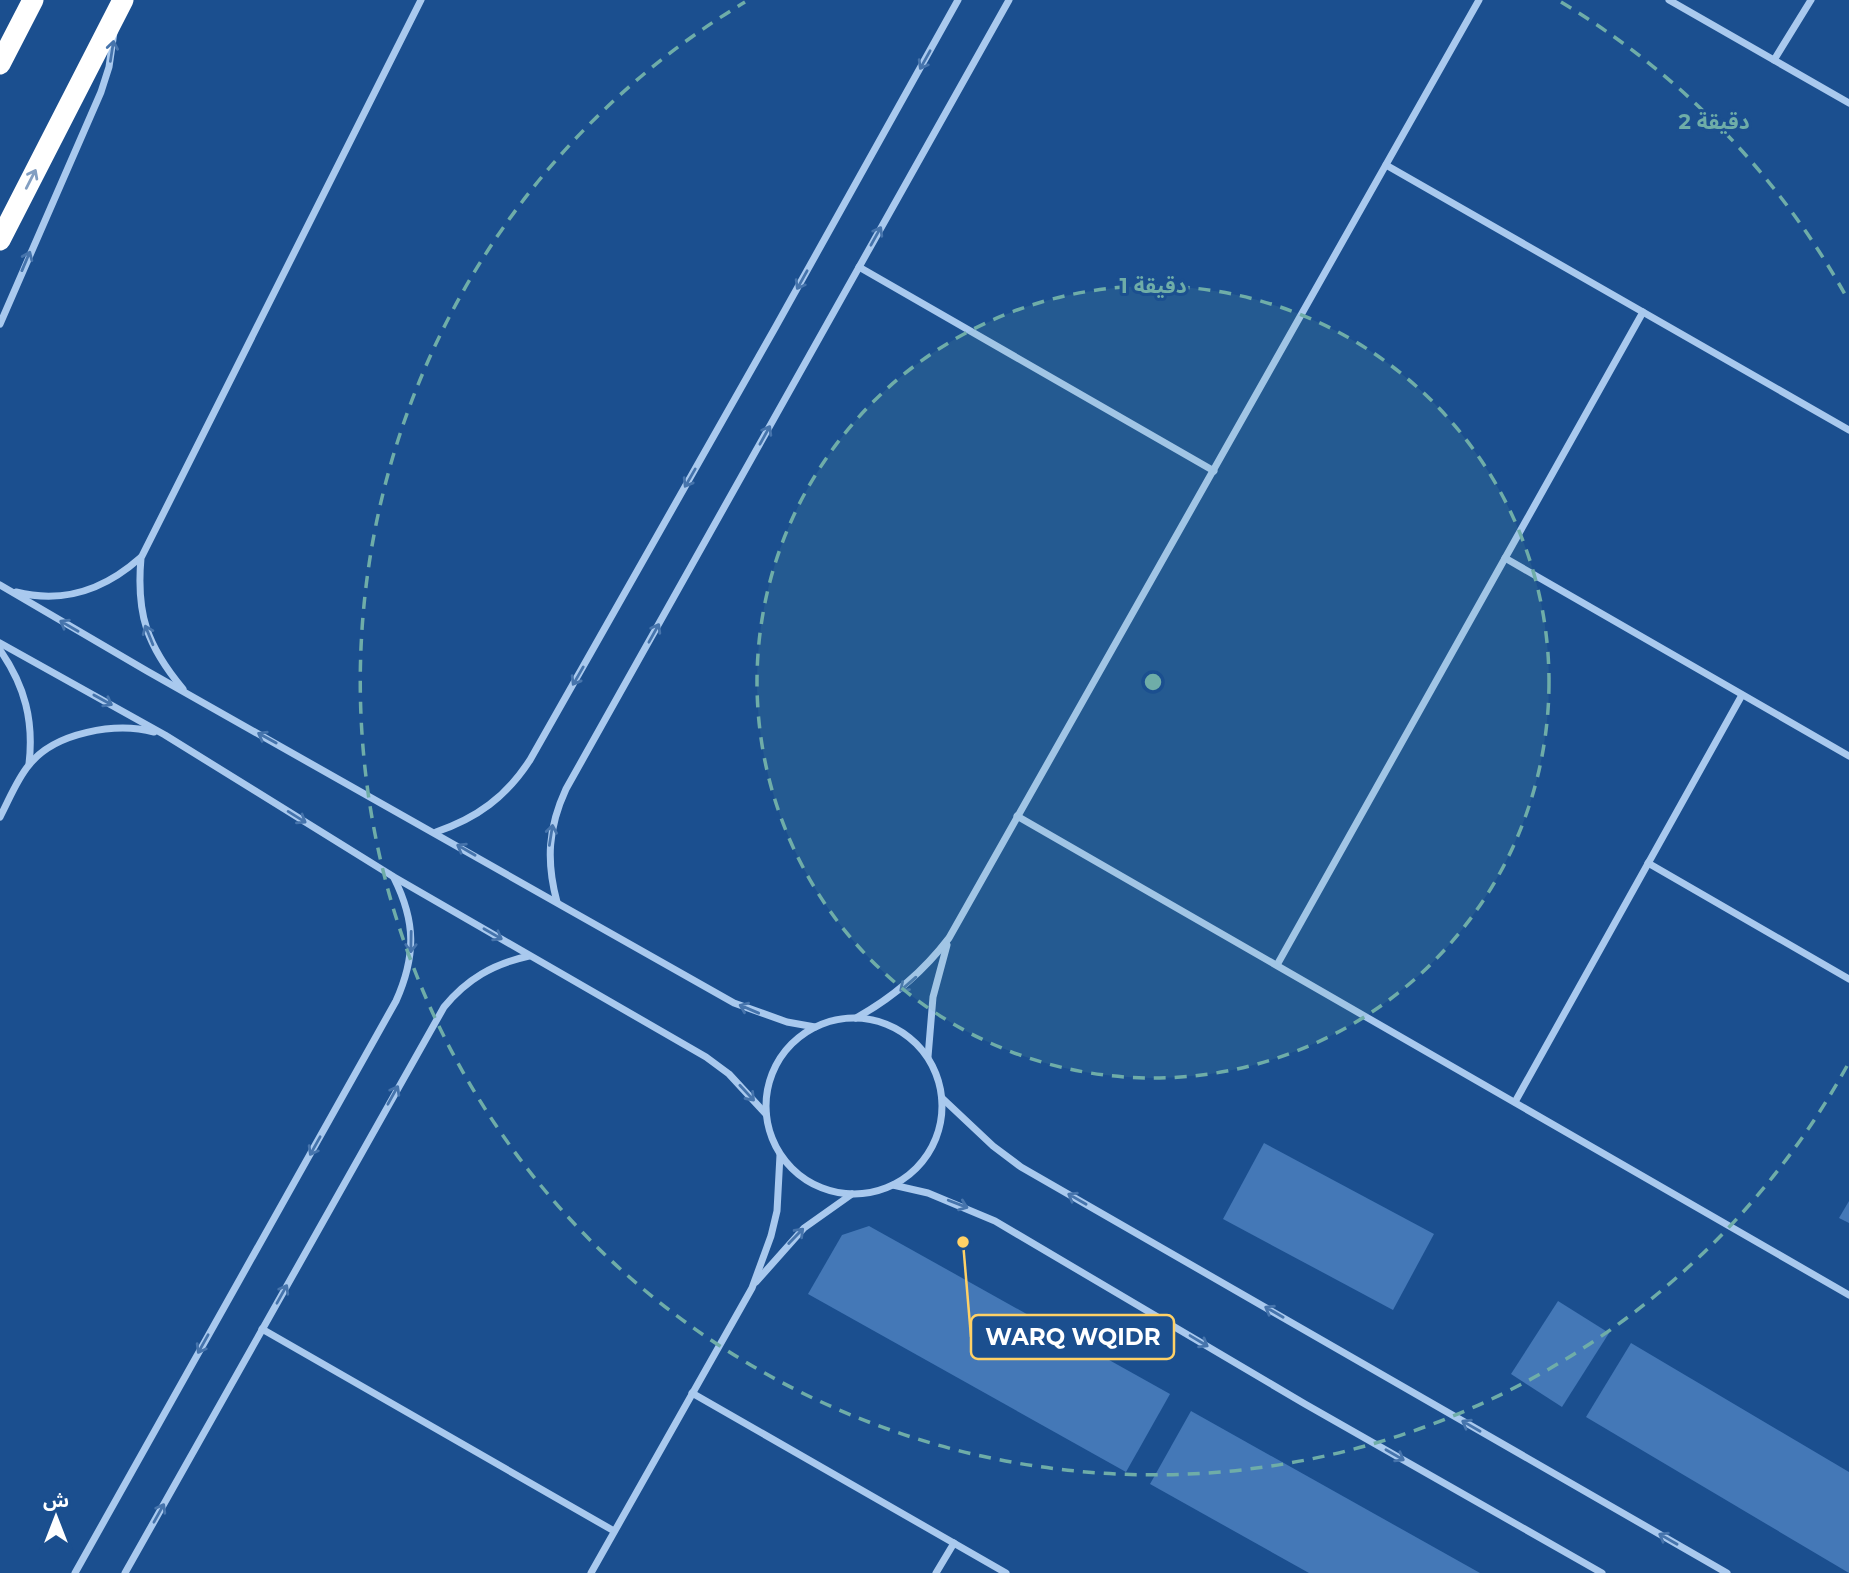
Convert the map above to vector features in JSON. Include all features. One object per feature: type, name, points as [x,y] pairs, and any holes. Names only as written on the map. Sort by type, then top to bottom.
[{"type":"highway","points":[[0,64],[33,0]]},
{"type":"highway","points":[[0,240],[118,8]]},
{"type":"street","points":[[185,692],[159,659],[143,621],[139,590],[141,558],[421,0]]},
{"type":"street","points":[[436,832],[458,824],[499,798],[516,781],[530,760],[958,0]]},
{"type":"street","points":[[557,902],[548,856],[550,833],[561,800],[1009,0]]},
{"type":"street","points":[[856,1018],[883,1003],[908,984],[949,938],[1479,0]]},
{"type":"street","points":[[1669,0],[1849,103]]},
{"type":"street","points":[[1774,60],[1811,0]]},
{"type":"street","points":[[0,324],[101,92],[109,67],[118,8]]},
{"type":"street","points":[[1386,165],[1849,430]]},
{"type":"street","points":[[859,267],[1214,471]]},
{"type":"street","points":[[1277,965],[1643,312]]},
{"type":"street","points":[[3,587],[47,597],[88,591],[107,583],[141,558]]},
{"type":"street","points":[[1505,558],[1849,755]]},
{"type":"street","points":[[3,587],[734,1003],[787,1022],[815,1027]]},
{"type":"street","points":[[0,643],[165,734],[394,877],[706,1057],[729,1074],[766,1114]]},
{"type":"street","points":[[0,650],[20,684],[27,703],[31,724],[29,764]]},
{"type":"street","points":[[1515,1102],[1742,695]]},
{"type":"street","points":[[0,817],[29,764],[46,751],[83,733],[124,728],[165,734]]},
{"type":"street","points":[[1017,816],[1849,1295]]},
{"type":"street","points":[[1648,863],[1849,979]]},
{"type":"street","points":[[75,1573],[396,1001],[405,981],[412,939],[410,917],[394,877]]},
{"type":"street","points":[[928,1058],[933,997],[949,938]]},
{"type":"street","points":[[125,1573],[444,1007],[457,991],[491,967],[530,956]]},
{"type":"street","points":[[856,1018],[897,1029],[915,1042],[928,1058],[937,1077],[942,1098],[942,1119],[936,1140],[926,1158],[911,1174],[893,1185],[873,1192],[852,1194],[831,1191],[811,1183],[793,1170],[780,1154],[771,1135],[766,1114],[766,1094],[772,1073],[782,1055],[797,1039],[815,1027],[835,1020],[856,1018]]},
{"type":"street","points":[[942,1098],[975,1131],[1021,1167],[1727,1573]]},
{"type":"street","points":[[591,1573],[751,1288],[778,1212],[780,1154]]},
{"type":"street","points":[[893,1185],[929,1193],[995,1221],[1305,1404],[1602,1573]]},
{"type":"street","points":[[751,1288],[804,1228],[852,1194]]},
{"type":"street","points":[[262,1329],[614,1531]]},
{"type":"street","points":[[692,1393],[1006,1573]]},
{"type":"street","points":[[936,1573],[954,1543]]},
{"type":"building","points":[[1264,1143],[1434,1234],[1393,1310],[1223,1219]]},
{"type":"building","points":[[1849,1201],[1849,1223],[1839,1218]]},
{"type":"building","points":[[869,1226],[1170,1394],[1126,1472],[808,1294],[842,1235]]},
{"type":"building","points":[[1558,1301],[1609,1333],[1562,1407],[1511,1374]]},
{"type":"building","points":[[1631,1343],[1849,1472],[1849,1573],[1586,1417]]},
{"type":"building","points":[[1191,1411],[1480,1573],[1309,1573],[1150,1484]]},
{"type":"place","name":"WARQ WQIDR","points":[[963,1242]]}]
